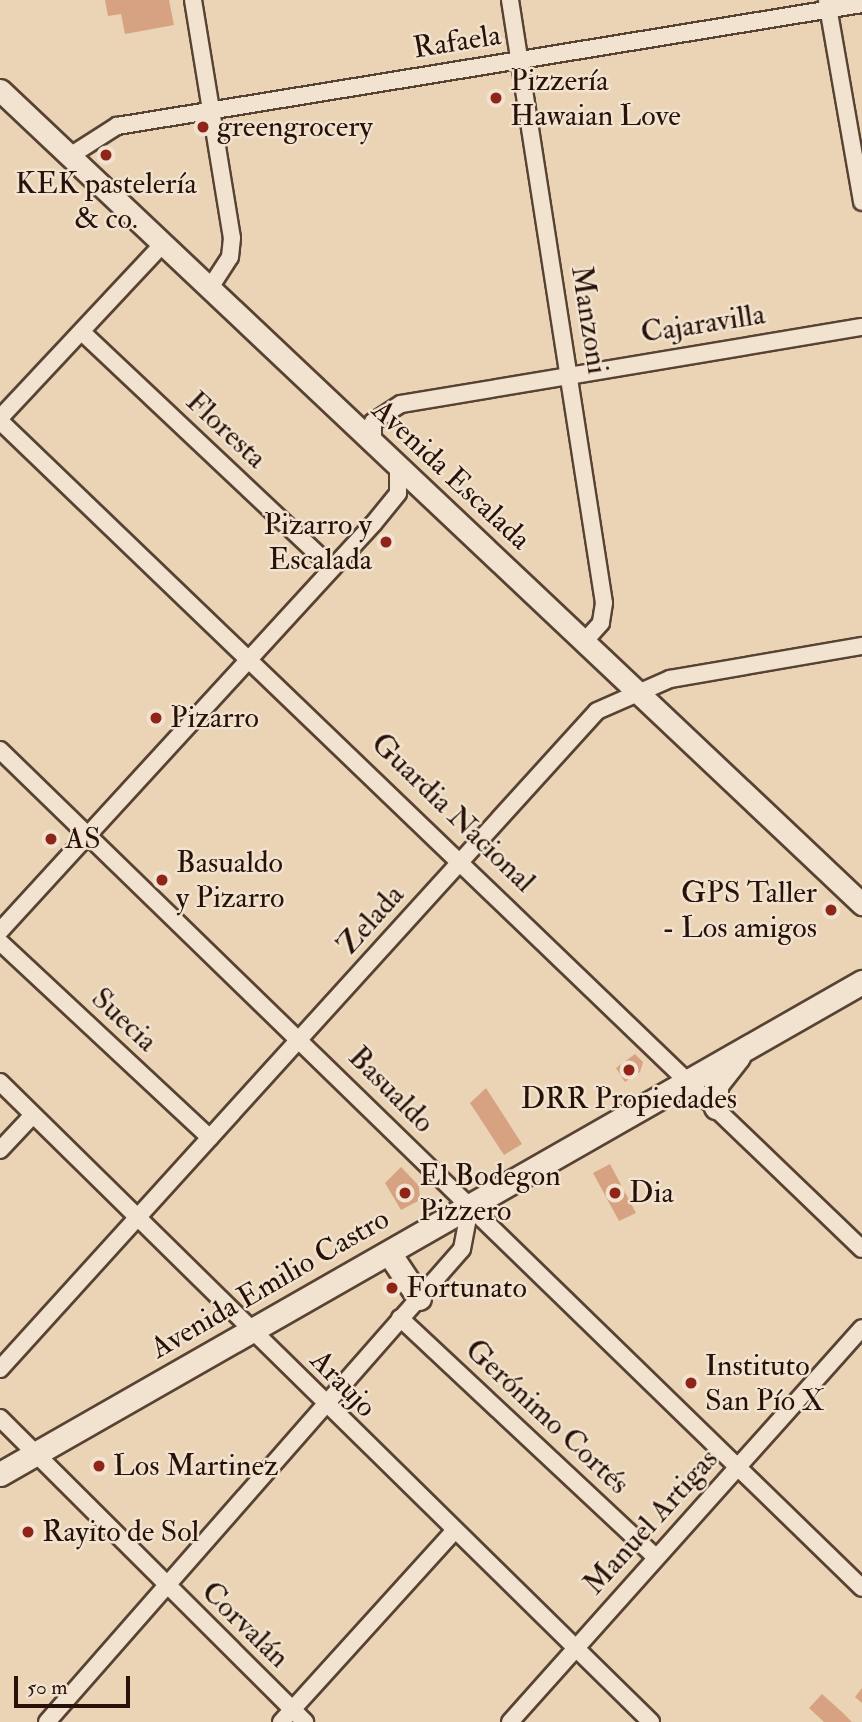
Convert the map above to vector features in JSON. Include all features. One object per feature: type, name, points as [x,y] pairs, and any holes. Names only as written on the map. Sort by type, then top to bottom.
[{"type":"main road","name":"Avenida Emilio Castro","points":[[0,1474],[862,982]]},
{"type":"main road","points":[[716,1107],[721,1075],[753,1043]]},
{"type":"main road","points":[[389,1253],[419,1298]]},
{"type":"street","points":[[192,0],[232,238],[230,257],[209,289]]},
{"type":"street","name":"Manzoni","points":[[510,0],[604,603],[601,623],[584,642]]},
{"type":"street","name":"Rafaela","points":[[71,156],[117,126],[521,60],[827,5],[862,4]]},
{"type":"street","points":[[827,5],[862,202]]},
{"type":"street","name":"Avenida Escalada","points":[[0,90],[862,904]]},
{"type":"street","points":[[0,419],[83,333],[163,244]]},
{"type":"street","name":"Cajaravilla","points":[[373,442],[373,422],[388,407],[862,327]]},
{"type":"street","name":"Floresta","points":[[83,333],[331,567]]},
{"type":"street","name":"Guardia Nacional","points":[[0,419],[463,860],[862,1249]]},
{"type":"street","points":[[0,931],[251,658],[398,493],[398,464]]},
{"type":"street","name":"Zelada","points":[[0,1369],[597,711],[634,691],[685,676],[862,646]]},
{"type":"street","name":"Basualdo","points":[[0,750],[862,1588]]},
{"type":"street","name":"Suecia","points":[[0,942],[210,1138]]},
{"type":"street","name":"Araujo","points":[[0,1082],[253,1330],[323,1406],[651,1722]]},
{"type":"street","points":[[0,1150],[33,1115]]},
{"type":"street","points":[[47,1722],[462,1249],[470,1207]]},
{"type":"street","name":"Gerónimo Cortés","points":[[400,1318],[655,1558]]},
{"type":"street","name":"Manuel Artigas","points":[[510,1722],[862,1328]]},
{"type":"street","name":"Corvalán","points":[[0,1418],[287,1716],[305,1722]]},
{"type":"street","points":[[287,1716],[454,1531]]},
{"type":"building","points":[[105,0],[169,0],[174,25],[125,34],[121,14],[108,16]]},
{"type":"building","name":"DRR Propiedades","points":[[635,1054],[643,1062],[640,1072],[625,1082],[616,1068]]},
{"type":"building","points":[[486,1088],[522,1144],[504,1155],[470,1103]]},
{"type":"building","name":"Dia","points":[[610,1164],[636,1213],[619,1221],[593,1173]]},
{"type":"building","name":"El Bodegon Pizzero","points":[[401,1167],[419,1186],[420,1200],[401,1210],[385,1183]]},
{"type":"building","points":[[862,1688],[862,1703],[855,1697]]},
{"type":"building","points":[[822,1694],[852,1722],[824,1722],[809,1708]]},
{"type":"place","name":"Pizzería Hawaian Love","points":[[496,98]]},
{"type":"place","name":"greengrocery","points":[[203,127]]},
{"type":"place","name":"KEK pastelería & co.","points":[[106,155]]},
{"type":"place","name":"Pizarro y Escalada","points":[[386,542]]},
{"type":"place","name":"Pizarro","points":[[156,718]]},
{"type":"place","name":"AS","points":[[51,839]]},
{"type":"place","name":"Basualdo y Pizarro","points":[[162,880]]},
{"type":"place","name":"GPS Taller - Los amigos","points":[[831,910]]},
{"type":"place","name":"DRR Propiedades","points":[[629,1070]]},
{"type":"place","name":"El Bodegon Pizzero","points":[[405,1193]]},
{"type":"place","name":"Dia","points":[[615,1193]]},
{"type":"place","name":"Fortunato","points":[[392,1288]]},
{"type":"place","name":"Instituto San Pío X","points":[[691,1383]]},
{"type":"place","name":"Los Martinez","points":[[99,1466]]},
{"type":"place","name":"Rayito de Sol","points":[[28,1532]]}]
